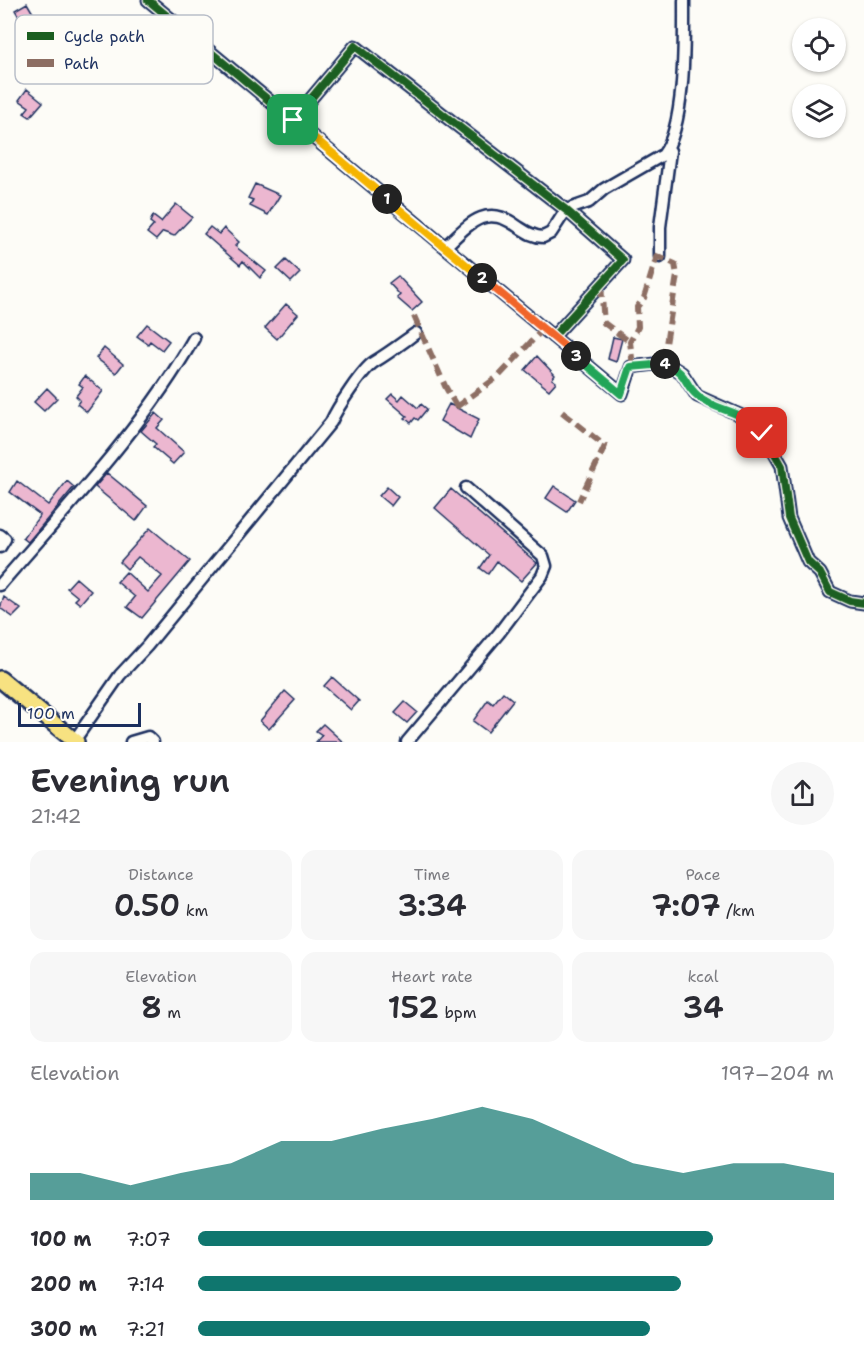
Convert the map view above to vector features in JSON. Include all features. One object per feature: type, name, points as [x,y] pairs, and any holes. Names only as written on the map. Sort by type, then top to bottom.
[{"type":"highway","points":[[0,679],[75,741]]},
{"type":"street","points":[[148,0],[166,15]]},
{"type":"street","points":[[446,246],[468,225],[492,214],[501,216],[524,230],[543,237],[551,233],[566,210],[589,202],[604,189],[663,155],[668,148],[678,107],[684,52],[684,0]]},
{"type":"street","points":[[293,120],[355,46],[566,210],[623,260],[554,337]]},
{"type":"street","points":[[213,54],[621,394],[630,367],[663,363],[682,373],[697,396],[751,420],[782,466],[789,518],[808,562],[820,573],[830,592],[850,601],[864,603]]},
{"type":"street","points":[[660,257],[660,227],[670,150],[668,148]]},
{"type":"street","points":[[75,741],[120,675],[147,646],[331,422],[339,403],[373,363],[386,357],[416,333]]},
{"type":"street","points":[[0,585],[172,378],[194,338]]},
{"type":"street","points":[[407,742],[499,633],[542,576],[546,566],[543,556],[466,488]]},
{"type":"street","points":[[0,535],[5,539],[0,547]]},
{"type":"street","points":[[131,742],[148,737],[153,742]]},
{"type":"building","points":[[27,3],[34,15],[18,15],[15,10]]},
{"type":"building","points":[[27,89],[43,102],[30,117],[24,113],[29,107],[19,100]]},
{"type":"building","points":[[255,184],[280,195],[268,215],[250,206],[253,200],[248,198]]},
{"type":"building","points":[[176,204],[192,217],[174,236],[163,232],[156,240],[147,233],[154,225],[150,222],[153,216],[161,222]]},
{"type":"building","points":[[210,227],[219,234],[224,228],[239,242],[235,246],[266,271],[260,278],[243,261],[240,265],[204,234]]},
{"type":"building","points":[[286,260],[300,273],[291,282],[277,269]]},
{"type":"building","points":[[398,276],[422,302],[412,311],[397,298],[400,295],[389,283]]},
{"type":"building","points":[[286,304],[298,314],[277,339],[265,328]]},
{"type":"building","points":[[147,324],[169,341],[162,350],[150,341],[148,344],[137,336]]},
{"type":"building","points":[[613,337],[622,339],[616,362],[608,359]]},
{"type":"building","points":[[104,348],[123,364],[116,373],[96,358]]},
{"type":"building","points":[[537,356],[555,375],[552,379],[556,382],[549,390],[525,370]]},
{"type":"building","points":[[85,376],[103,391],[87,412],[77,404],[80,400],[76,396],[83,387],[79,384]]},
{"type":"building","points":[[47,388],[57,398],[44,411],[34,402]]},
{"type":"building","points":[[392,394],[399,400],[403,395],[418,408],[421,404],[427,409],[418,420],[415,418],[411,423],[405,418],[407,416],[387,399]]},
{"type":"building","points":[[449,404],[479,419],[470,439],[440,421]]},
{"type":"building","points":[[156,413],[164,420],[157,428],[184,452],[173,464],[153,447],[156,444],[141,431]]},
{"type":"building","points":[[107,473],[147,506],[136,521],[95,487]]},
{"type":"building","points":[[17,481],[48,505],[67,481],[74,487],[28,542],[23,538],[40,515],[10,492]]},
{"type":"building","points":[[554,486],[575,500],[567,512],[546,498]]},
{"type":"building","points":[[387,487],[398,497],[391,506],[379,496]]},
{"type":"building","points":[[451,489],[537,563],[521,581],[497,561],[488,574],[480,568],[489,555],[435,508]]},
{"type":"building","points":[[150,528],[190,561],[142,618],[127,607],[135,597],[117,582],[126,572],[148,592],[162,576],[138,557],[127,569],[120,562]]},
{"type":"building","points":[[76,578],[91,591],[80,604],[75,600],[78,597],[67,588]]},
{"type":"building","points":[[4,597],[21,609],[13,617],[0,608]]},
{"type":"building","points":[[332,677],[359,701],[351,710],[324,686]]},
{"type":"building","points":[[285,691],[295,700],[269,729],[260,721]]},
{"type":"building","points":[[503,692],[513,700],[488,732],[473,721],[488,700],[493,704]]},
{"type":"building","points":[[405,702],[417,712],[407,723],[395,713]]},
{"type":"building","points":[[323,724],[343,742],[316,742],[322,735],[316,731]]},
{"type":"marked path","points":[[654,255],[675,264],[677,275],[663,363]]},
{"type":"marked path","points":[[633,366],[630,342],[638,327],[637,307],[644,298],[657,256]]},
{"type":"marked path","points":[[601,285],[604,323],[630,342]]},
{"type":"marked path","points":[[414,316],[445,386],[457,407]]},
{"type":"marked path","points":[[456,407],[499,376],[543,329]]},
{"type":"marked path","points":[[562,412],[605,446],[579,501]]},
{"type":"cycle path","points":[[148,0],[166,15]]},
{"type":"cycle path","points":[[293,120],[355,46],[566,210],[623,260],[553,337]]},
{"type":"cycle path","points":[[213,54],[622,394],[631,367],[663,363],[682,373],[697,396],[751,420],[782,466],[789,518],[808,562],[820,573],[830,592],[850,601],[864,603]]},
{"type":"route","points":[[293,120],[621,394],[624,393],[630,367],[663,363],[682,373],[697,396],[751,420],[762,433]]}]
